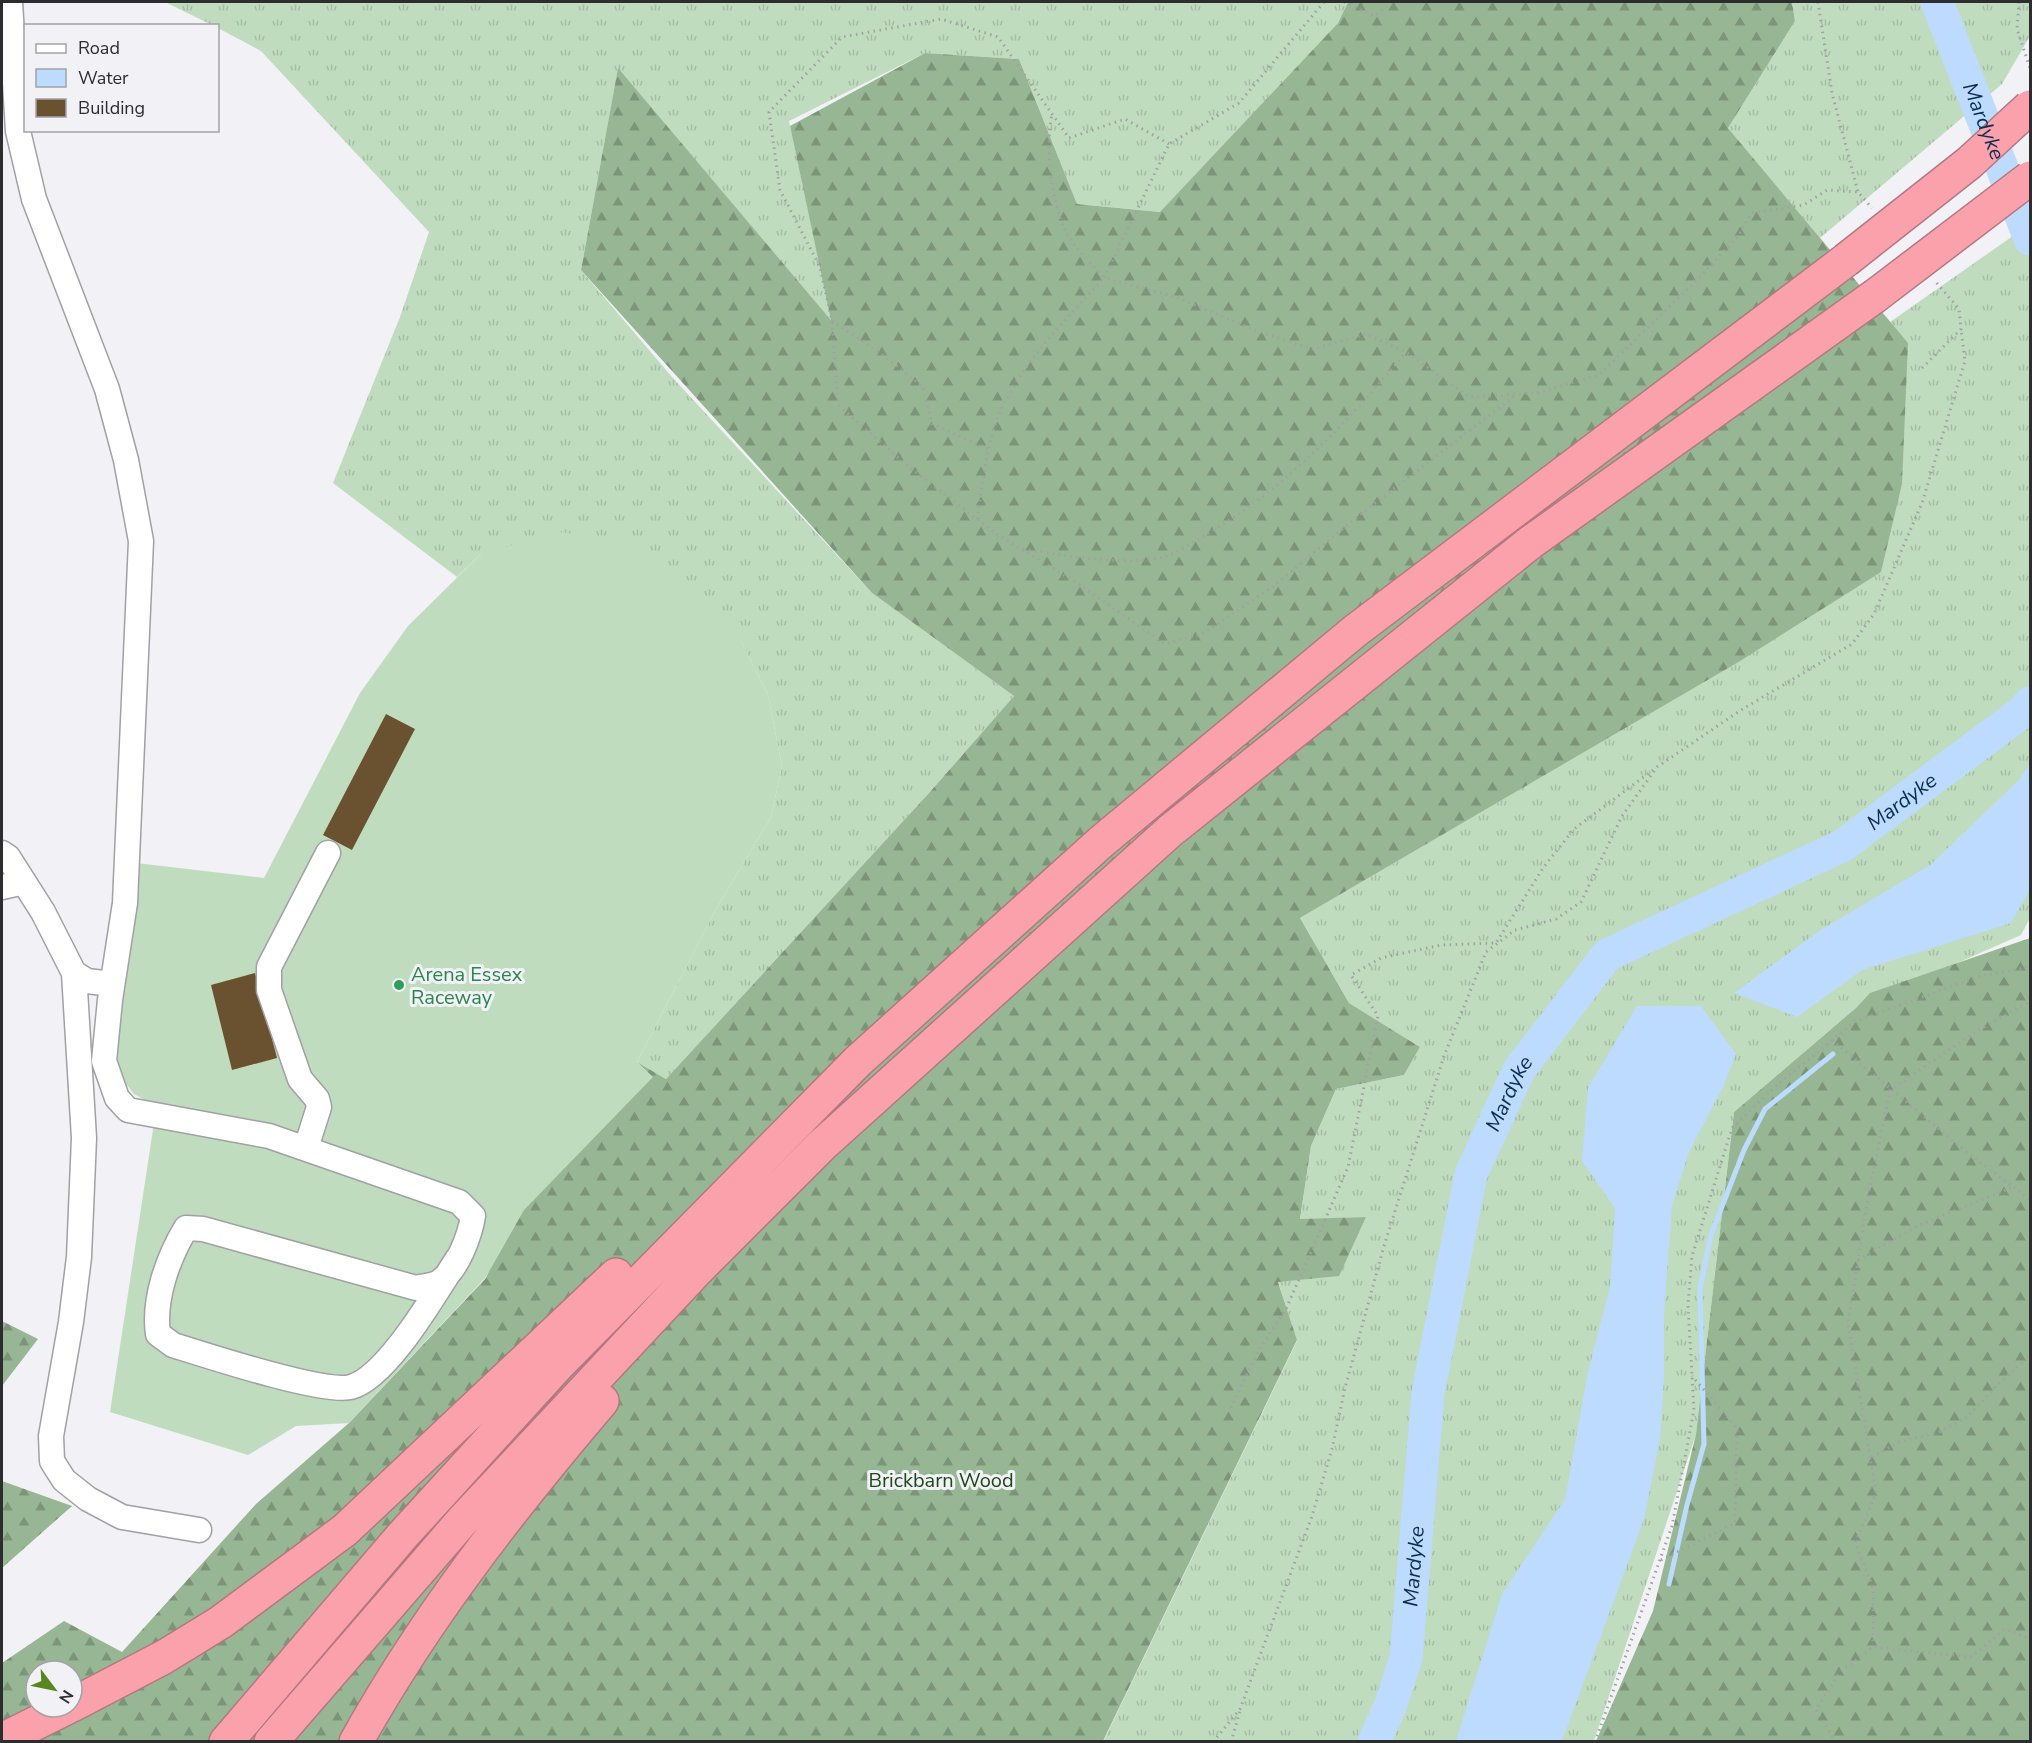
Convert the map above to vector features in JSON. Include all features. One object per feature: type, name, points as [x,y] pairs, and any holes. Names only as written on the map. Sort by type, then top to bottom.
[{"type":"highway","points":[[226,1742],[402,1536],[558,1365],[858,1061],[1101,842],[1355,631],[1846,260],[1961,170],[2031,107]]},
{"type":"highway","points":[[270,1742],[463,1520],[597,1375],[813,1154],[1170,831],[1532,542],[1875,296],[2031,178]]},
{"type":"highway","points":[[84,1699],[164,1657],[221,1622],[345,1530],[778,1123],[858,1061]]},
{"type":"highway","points":[[356,1742],[405,1658],[456,1582],[550,1462],[607,1395],[724,1270],[824,1170],[871,1101]]},
{"type":"highway","points":[[2,1740],[44,1719]]},
{"type":"lane","points":[[10,2],[18,131],[34,199],[106,389],[126,460],[141,541],[125,903],[112,984],[104,1061],[117,1098],[128,1110],[269,1136],[306,1148],[459,1202],[473,1215],[470,1235],[458,1258],[405,1340],[376,1370],[351,1387],[322,1386],[300,1380],[173,1345],[158,1334],[156,1317],[165,1278],[174,1248],[186,1228],[203,1229],[416,1288],[439,1282],[458,1258]]},
{"type":"lane","points":[[2,853],[8,857],[13,885],[43,912],[74,974],[84,1138],[79,1257],[71,1322],[51,1436],[52,1461],[64,1480],[88,1499],[122,1517],[199,1530]]},
{"type":"lane","points":[[306,1148],[320,1112],[319,1107],[317,1099],[300,1079],[269,990],[269,967],[328,853]]},
{"type":"lane","points":[[74,974],[87,981],[112,984]]},
{"type":"path","points":[[977,519],[988,449],[1006,400],[1053,333],[1104,278],[1169,144],[1239,103],[1323,2]]},
{"type":"path","points":[[1344,2],[1374,16],[1393,2]]},
{"type":"path","points":[[1818,2],[1832,93],[1858,192]]},
{"type":"path","points":[[2019,2],[2017,29],[2031,68]]},
{"type":"path","points":[[1169,144],[1125,119],[1069,138],[998,37],[940,19],[842,37],[769,112],[780,190],[820,267],[832,321],[838,405],[903,462],[977,519],[1077,583],[1165,644],[1204,633],[1271,588],[1352,521],[1517,394]]},
{"type":"path","points":[[1052,113],[1048,132],[1050,174],[1066,232],[1104,278],[1176,297],[1257,331],[1313,349],[1366,334],[1406,352],[1469,397],[1536,393],[1599,375],[1698,279],[1738,236],[1752,213],[1804,205]]},
{"type":"path","points":[[832,321],[879,352],[923,387],[932,424],[988,449]]},
{"type":"path","points":[[1496,943],[1543,868],[1574,829],[1657,767],[1741,710],[1852,644],[1874,614],[1922,503],[1965,361],[1961,329]]},
{"type":"path","points":[[1021,549],[1109,561],[1166,557],[1226,523],[1288,476],[1333,436],[1406,352]]},
{"type":"path","points":[[1232,1742],[1240,1709],[1317,1499],[1332,1449],[1363,1318],[1444,1056],[1481,961],[1486,952],[1515,930],[1556,919],[1581,902],[1622,816],[1657,767]]},
{"type":"path","points":[[1231,1408],[1259,1350],[1286,1309],[1348,1167],[1378,1016],[1351,975],[1381,958],[1441,945],[1496,943]]},
{"type":"path","points":[[1595,1742],[1672,1526],[1694,1410],[1688,1305],[1692,1256],[1732,1128],[1778,1084],[1856,1022],[1980,976],[2025,968],[2031,963]]},
{"type":"path","points":[[1873,1647],[1873,1587],[1855,1543],[1876,1493],[1872,1457],[1848,1323],[1890,1090],[1980,1029],[2027,1003],[2031,995]]},
{"type":"path","points":[[1832,1040],[1890,1090],[2031,1199]]},
{"type":"path","points":[[1858,1260],[1917,1226],[2013,1187]]},
{"type":"path","points":[[1872,1457],[1901,1441],[1937,1433],[1967,1417],[1996,1386],[2031,1356]]},
{"type":"path","points":[[1660,1560],[1735,1523],[1737,1428],[1692,1375]]},
{"type":"path","points":[[1836,1742],[1816,1710],[1839,1673],[1873,1647],[1971,1657],[2006,1629],[2031,1639]]},
{"type":"path","points":[[1213,1742],[1240,1709]]},
{"type":"green space","points":[[165,2],[1348,2],[1338,23],[1161,212],[1077,204],[1019,59],[925,53],[789,121],[832,321],[618,69],[581,270],[672,377],[872,593],[1014,696],[929,793],[666,1079],[637,1062],[716,909],[771,817],[782,766],[768,695],[741,641],[481,554],[457,577],[333,483],[400,317],[429,232],[261,51],[219,29],[219,24],[210,24]]},
{"type":"green space","name":"Brickbarn Wood","points":[[1348,2],[1792,2],[1795,21],[1728,128],[1908,343],[1902,484],[1881,572],[1737,663],[1300,918],[1349,1003],[1420,1047],[1404,1075],[1336,1089],[1311,1146],[1300,1219],[1366,1217],[1339,1276],[1278,1282],[1297,1340],[1103,1741],[2,1742],[2,1663],[64,1621],[122,1652],[256,1504],[349,1423],[486,1278],[514,1205],[652,1077],[637,1062],[666,1079],[929,793],[1014,696],[872,593],[581,270],[618,68],[831,320],[790,126],[925,53],[1019,59],[1077,204],[1160,212],[1338,23]]},
{"type":"green space","points":[[1792,2],[2030,2],[2030,36],[2002,84],[1820,238],[1728,128],[1795,21]]},
{"type":"green space","points":[[2030,224],[2030,918],[2021,935],[1857,1007],[1734,1112],[1696,1434],[1594,1741],[1103,1742],[1297,1341],[1278,1281],[1365,1217],[1300,1220],[1311,1146],[1336,1089],[1404,1075],[1420,1047],[1349,1003],[1300,918],[1737,663],[1908,344],[1890,322]]},
{"type":"green space","name":"Arena Essex Raceway","points":[[558,532],[602,537],[626,544],[690,582],[741,641],[768,695],[782,766],[771,817],[716,909],[637,1062],[653,1077],[524,1210],[486,1277],[349,1423],[296,1426],[248,1455],[110,1412],[154,1123],[152,1104],[134,1094],[119,1075],[116,1033],[136,863],[264,878],[360,693],[408,626],[481,554]]},
{"type":"green space","points":[[2030,938],[2030,1741],[1596,1741],[1653,1611],[1696,1434],[1734,1112],[1857,1007],[1870,993]]},
{"type":"green space","points":[[2,1321],[38,1339],[2,1386]]},
{"type":"green space","points":[[2,1481],[72,1506],[2,1568]]},
{"type":"water","points":[[2030,763],[2030,889],[2011,923],[1862,970],[1797,1017],[1734,993],[1819,931],[1930,865],[2019,780]]},
{"type":"water","points":[[1637,1006],[1701,1006],[1736,1054],[1724,1085],[1689,1152],[1672,1205],[1664,1314],[1664,1377],[1660,1439],[1644,1519],[1562,1741],[1456,1741],[1502,1594],[1565,1499],[1588,1372],[1610,1287],[1615,1208],[1582,1161],[1588,1088]]},
{"type":"building","points":[[386,714],[415,729],[352,850],[323,835]]},
{"type":"building","points":[[255,973],[277,1058],[232,1070],[211,985]]},
{"type":"waterway","name":"Mardyke","points":[[1937,2],[2030,239]]},
{"type":"waterway","name":"Mardyke","points":[[1374,1742],[1391,1704],[1406,1658],[1428,1393],[1471,1174],[1519,1070],[1607,955],[1842,846],[2021,713],[2030,703]]},
{"type":"waterway","points":[[1669,1584],[1704,1444],[1700,1289],[1711,1235],[1744,1150],[1765,1109],[1833,1054]]},
{"type":"place","name":"Arena Essex Raceway","points":[[399,985]]}]
